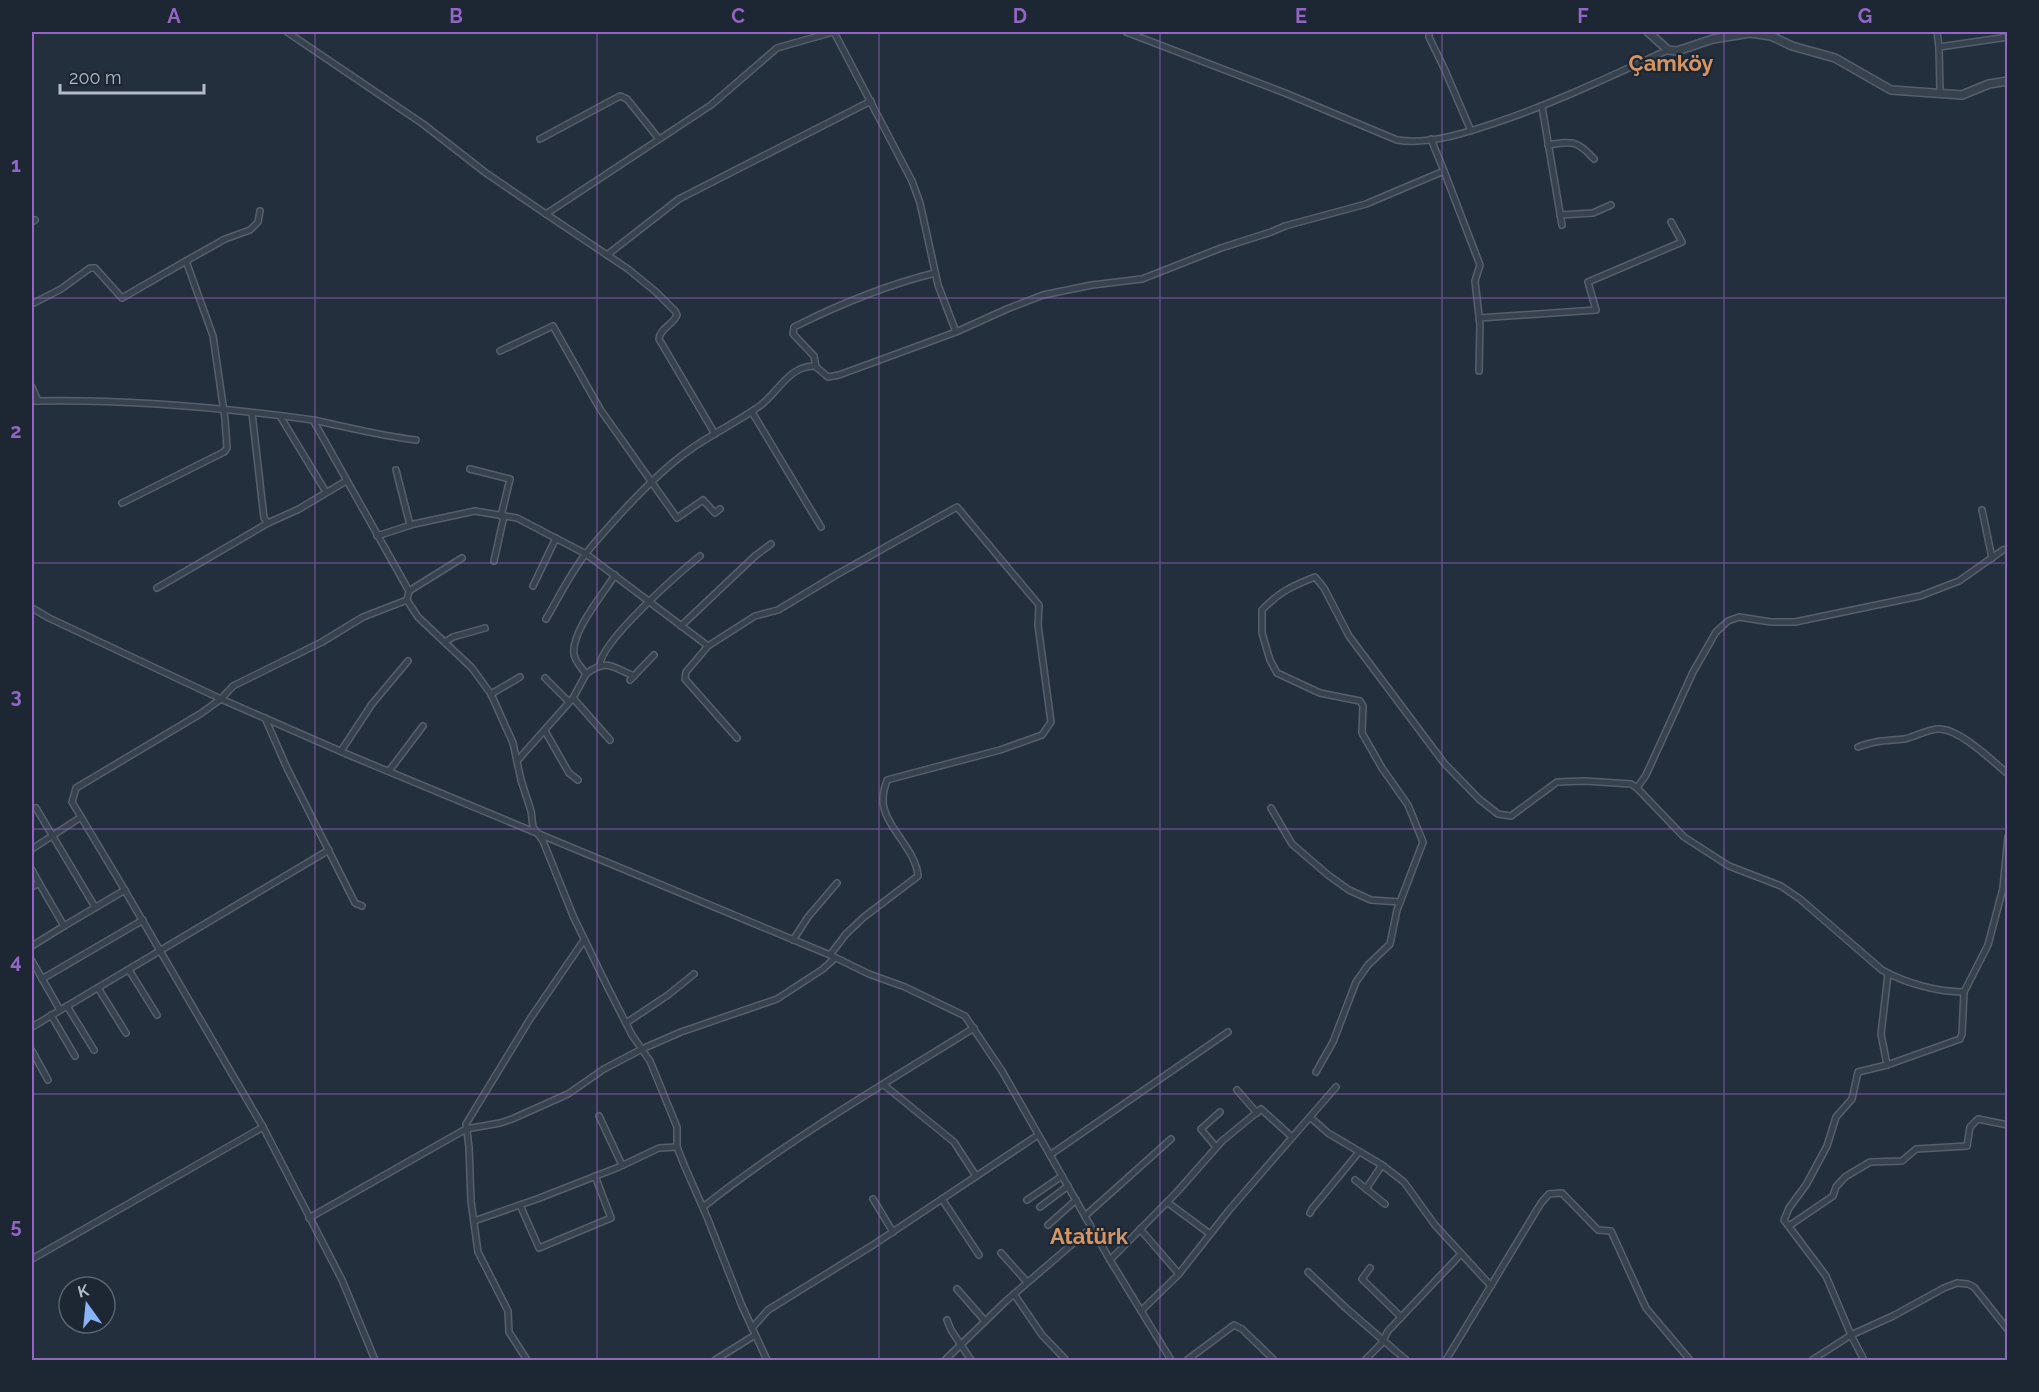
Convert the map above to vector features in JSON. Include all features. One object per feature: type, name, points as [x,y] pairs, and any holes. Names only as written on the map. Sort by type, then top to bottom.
[{"type":"street","points":[[287,32],[423,124],[486,173],[643,280],[676,313],[677,317],[661,332],[659,339],[716,434]]},
{"type":"street","points":[[546,214],[711,105],[777,48],[833,32],[912,181],[920,203],[935,273],[956,332]]},
{"type":"street","points":[[1126,32],[1286,93],[1397,140],[1412,142],[1471,131],[1542,107],[1668,50],[1677,51],[1713,39],[1750,33],[1771,36],[1792,46],[1835,58],[1891,90],[1962,94],[1989,84],[2007,81]]},
{"type":"street","points":[[1429,32],[1429,37],[1471,131]]},
{"type":"street","points":[[1648,32],[1668,50]]},
{"type":"street","points":[[1937,32],[1940,92]]},
{"type":"street","points":[[1939,47],[2007,37]]},
{"type":"street","points":[[540,139],[620,96],[627,99],[659,139]]},
{"type":"street","points":[[607,255],[679,199],[871,101]]},
{"type":"street","points":[[1542,107],[1562,225]]},
{"type":"street","points":[[1431,139],[1480,266],[1475,281],[1479,318],[1479,371]]},
{"type":"street","points":[[1548,146],[1574,142],[1594,159]]},
{"type":"street","points":[[546,619],[586,554],[652,483],[680,457],[752,412],[768,399],[787,377],[809,366],[816,367],[828,377],[839,375],[956,332],[1043,295],[1092,285],[1142,279],[1285,226],[1366,204],[1444,171]]},
{"type":"street","points":[[1560,214],[1593,213],[1611,205]]},
{"type":"street","points":[[32,304],[61,289],[90,268],[95,268],[122,298],[225,239],[250,230],[258,222],[260,211]]},
{"type":"street","points":[[1479,318],[1596,310],[1588,282],[1682,242],[1671,222]]},
{"type":"street","points":[[122,503],[225,451],[227,446],[224,408],[213,336],[186,261]]},
{"type":"street","points":[[816,367],[814,356],[793,334],[794,327],[841,303],[916,277],[935,273]]},
{"type":"street","points":[[500,351],[552,326],[600,409],[677,518],[704,500],[715,513],[720,509]]},
{"type":"street","points":[[32,387],[35,401],[167,404],[224,408],[313,420],[379,435],[416,440]]},
{"type":"street","points":[[752,412],[821,527]]},
{"type":"street","points":[[252,413],[264,518],[268,523]]},
{"type":"street","points":[[280,416],[326,492]]},
{"type":"street","points":[[313,420],[409,591],[407,600],[418,617],[472,668],[491,694],[513,743],[533,827],[547,851],[584,940],[626,1023],[650,1061],[677,1127],[677,1146],[767,1360]]},
{"type":"street","points":[[470,469],[510,479],[494,561]]},
{"type":"street","points":[[396,470],[410,525]]},
{"type":"street","points":[[157,588],[268,523],[346,481]]},
{"type":"street","points":[[309,1218],[466,1129],[500,1123],[555,1100],[568,1094],[604,1069],[642,1049],[681,1032],[777,999],[823,969],[846,934],[864,917],[918,876],[912,855],[888,817],[882,801],[887,780],[1000,750],[1042,735],[1052,722],[1040,636],[1039,605],[957,507],[778,610],[755,616],[708,646],[686,672],[685,679],[737,738]]},
{"type":"street","points":[[1982,510],[1992,558]]},
{"type":"street","points":[[377,536],[410,525],[475,511],[517,518],[586,554],[708,646]]},
{"type":"street","points":[[533,586],[556,538]]},
{"type":"street","points":[[681,626],[755,556],[771,544]]},
{"type":"street","points":[[1637,788],[1646,775],[1706,649],[1719,629],[1728,621],[1739,617],[1771,622],[1795,622],[1920,596],[1959,581],[2007,549]]},
{"type":"street","points":[[600,665],[605,650],[648,600],[700,556]]},
{"type":"street","points":[[409,591],[462,558]]},
{"type":"street","points":[[586,674],[576,661],[575,638],[615,575]]},
{"type":"street","points":[[1317,1072],[1334,1042],[1356,982],[1368,965],[1390,945],[1400,902],[1423,842],[1408,805],[1382,768],[1362,733],[1363,706],[1360,700],[1320,693],[1276,673],[1270,660],[1262,633],[1262,610],[1288,588],[1314,577],[1324,588],[1349,636],[1444,763],[1479,799],[1498,814],[1511,816],[1557,782],[1631,784],[1684,837],[1729,866],[1781,886],[1800,899],[1888,974],[1951,992],[1964,992]]},
{"type":"street","points":[[375,1360],[342,1280],[263,1127],[72,802],[75,788],[191,720],[221,699],[233,687],[322,642],[363,617],[407,600]]},
{"type":"street","points":[[32,608],[221,699],[832,956],[965,1016],[1002,1071],[1091,1228],[1171,1360]]},
{"type":"street","points":[[445,642],[453,637],[485,628]]},
{"type":"street","points":[[517,761],[571,700],[586,674],[600,665],[607,665],[632,678],[654,655]]},
{"type":"street","points":[[341,751],[372,704],[408,661]]},
{"type":"street","points":[[491,694],[520,677]]},
{"type":"street","points":[[544,678],[571,700],[610,740]]},
{"type":"street","points":[[265,718],[287,768],[354,903],[362,906]]},
{"type":"street","points":[[389,771],[423,726]]},
{"type":"street","points":[[1858,747],[1877,740],[1906,739],[1937,729],[1949,730],[2007,774]]},
{"type":"street","points":[[545,731],[569,773],[578,780]]},
{"type":"street","points":[[36,808],[95,907]]},
{"type":"street","points":[[1271,808],[1292,844],[1328,875],[1349,890],[1371,900],[1400,902]]},
{"type":"street","points":[[32,849],[81,817]]},
{"type":"street","points":[[1864,1360],[1826,1276],[1785,1220],[1789,1208],[1806,1185],[1827,1146],[1836,1117],[1852,1099],[1858,1072],[1887,1065],[1960,1039],[1964,992],[1988,945],[2002,888],[2007,837]]},
{"type":"street","points":[[32,1027],[329,850]]},
{"type":"street","points":[[32,870],[64,926]]},
{"type":"street","points":[[32,887],[39,883]]},
{"type":"street","points":[[793,940],[808,917],[837,883]]},
{"type":"street","points":[[32,946],[125,890]]},
{"type":"street","points":[[42,979],[142,920]]},
{"type":"street","points":[[527,1360],[509,1332],[508,1311],[478,1252],[466,1124],[530,1019],[584,940]]},
{"type":"street","points":[[32,961],[60,1010]]},
{"type":"street","points":[[129,970],[156,1015]]},
{"type":"street","points":[[626,1023],[668,995],[694,974]]},
{"type":"street","points":[[1887,1065],[1881,1034],[1888,974]]},
{"type":"street","points":[[98,988],[126,1034]]},
{"type":"street","points":[[67,1006],[94,1050]]},
{"type":"street","points":[[51,1015],[75,1056]]},
{"type":"street","points":[[702,1207],[742,1176],[831,1117],[974,1028]]},
{"type":"street","points":[[1050,1155],[1228,1032]]},
{"type":"street","points":[[32,1051],[48,1080]]},
{"type":"street","points":[[884,1084],[954,1142],[976,1176]]},
{"type":"street","points":[[1141,1311],[1179,1274],[1230,1209],[1336,1087]]},
{"type":"street","points":[[1237,1090],[1257,1113]]},
{"type":"street","points":[[1110,1260],[1167,1202],[1216,1147],[1261,1109],[1292,1137]]},
{"type":"street","points":[[1216,1147],[1201,1129],[1220,1112]]},
{"type":"street","points":[[599,1116],[622,1165]]},
{"type":"street","points":[[1310,1116],[1328,1133],[1382,1165],[1404,1182],[1435,1225],[1491,1287]]},
{"type":"street","points":[[1789,1226],[1833,1196],[1836,1187],[1845,1177],[1870,1162],[1902,1161],[1916,1149],[1967,1146],[1970,1126],[1978,1119],[2007,1125]]},
{"type":"street","points":[[32,1259],[263,1127]]},
{"type":"street","points":[[752,1328],[768,1310],[893,1232],[1038,1135]]},
{"type":"street","points":[[1085,1216],[1171,1139]]},
{"type":"street","points":[[474,1221],[595,1176],[659,1148],[677,1146]]},
{"type":"street","points":[[1310,1214],[1359,1152]]},
{"type":"street","points":[[1366,1189],[1382,1165]]},
{"type":"street","points":[[520,1205],[540,1248],[611,1218],[595,1176]]},
{"type":"street","points":[[1027,1200],[1062,1176]]},
{"type":"street","points":[[1355,1180],[1385,1204]]},
{"type":"street","points":[[1040,1207],[1068,1186]]},
{"type":"street","points":[[1446,1360],[1541,1203],[1550,1194],[1562,1194],[1598,1230],[1611,1231],[1646,1308],[1690,1360]]},
{"type":"street","points":[[873,1199],[893,1232]]},
{"type":"street","points":[[942,1199],[979,1255]]},
{"type":"street","points":[[1048,1225],[1076,1200]]},
{"type":"street","points":[[1167,1202],[1210,1234]]},
{"type":"street","points":[[945,1360],[1027,1282],[1091,1228]]},
{"type":"street","points":[[1140,1229],[1179,1274]]},
{"type":"street","points":[[1001,1253],[1027,1282]]},
{"type":"street","points":[[1365,1360],[1383,1341],[1388,1331],[1461,1254]]},
{"type":"street","points":[[1370,1268],[1362,1279],[1401,1317]]},
{"type":"street","points":[[1308,1272],[1406,1360]]},
{"type":"street","points":[[1812,1360],[1851,1335],[1893,1316],[1944,1288],[1958,1284],[1968,1284],[1974,1287],[2007,1330]]},
{"type":"street","points":[[957,1289],[985,1321]]},
{"type":"street","points":[[1014,1294],[1042,1335],[1065,1359]]},
{"type":"street","points":[[947,1320],[971,1360]]},
{"type":"street","points":[[1187,1360],[1234,1325],[1242,1329],[1274,1360]]},
{"type":"street","points":[[715,1360],[755,1335]]},
{"type":"district","name":"Çamköy","points":[[1671,63]]},
{"type":"district","name":"Atatürk","points":[[1089,1236]]}]
